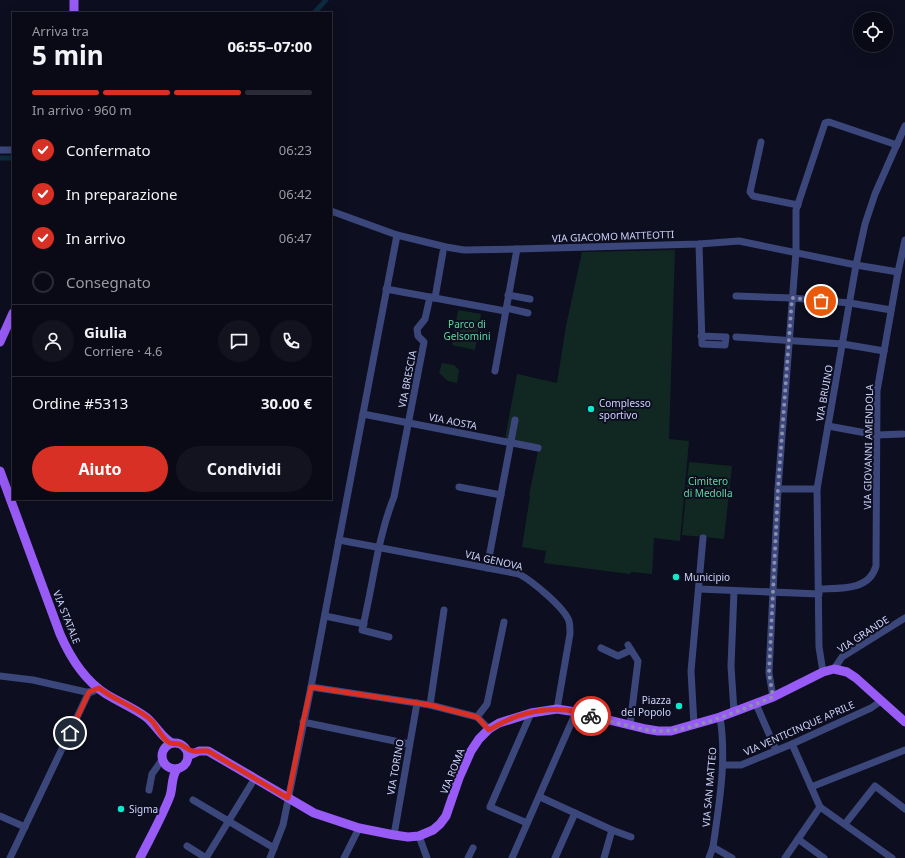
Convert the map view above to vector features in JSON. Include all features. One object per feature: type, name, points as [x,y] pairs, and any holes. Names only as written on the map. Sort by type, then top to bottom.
[{"type":"main road","points":[[74,0],[74,12]]},
{"type":"main road","points":[[0,342],[12,315]]},
{"type":"main road","name":"VIA STATALE","points":[[0,471],[65,644],[80,669],[105,693],[145,716],[153,723],[168,746]]},
{"type":"main road","points":[[834,669],[847,672],[856,678],[905,722]]},
{"type":"main road","name":"VIA ROMA","points":[[187,752],[203,750],[208,751],[314,812],[359,828],[408,837],[419,836],[433,830],[446,816],[465,763],[480,739],[489,730],[511,719],[530,713],[557,709],[658,731],[671,731],[681,725],[694,725],[756,704],[823,672],[834,669]]},
{"type":"main road","points":[[140,858],[170,795],[173,778],[169,765],[162,755],[168,746],[178,743],[187,752],[185,765],[169,765]]},
{"type":"street","points":[[773,697],[769,673],[778,489],[796,252],[796,210],[825,123],[829,122],[896,146]]},
{"type":"street","name":"VIA BRUINO","points":[[823,672],[819,646],[817,488],[856,265],[865,224],[875,194],[905,126]]},
{"type":"street","points":[[761,142],[750,192],[753,196],[798,205]]},
{"type":"street","points":[[0,150],[12,150]]},
{"type":"street","name":"VIA GIACOMO MATTEOTTI","points":[[332,211],[397,235],[464,250],[699,244],[739,241],[898,272]]},
{"type":"street","points":[[270,858],[283,825],[325,616],[397,235]]},
{"type":"street","name":"VIA GIOVANNI AMENDOLA","points":[[819,591],[853,586],[868,579],[874,573],[876,558],[877,391],[905,240]]},
{"type":"street","points":[[699,244],[701,336]]},
{"type":"street","points":[[495,371],[517,249]]},
{"type":"street","points":[[432,297],[443,252]]},
{"type":"street","points":[[386,289],[528,313]]},
{"type":"street","points":[[508,295],[530,299]]},
{"type":"street","points":[[736,296],[792,298],[850,303],[891,310]]},
{"type":"street","name":"VIA BRESCIA","points":[[409,423],[424,342],[418,336],[417,329],[426,319],[432,297]]},
{"type":"street","points":[[736,337],[843,344],[884,351]]},
{"type":"street","name":"VIA AOSTA","points":[[363,414],[538,448]]},
{"type":"street","points":[[486,568],[515,420]]},
{"type":"street","points":[[389,637],[362,630],[379,548],[389,509],[394,497],[409,423]]},
{"type":"street","points":[[828,426],[877,435],[903,434]]},
{"type":"street","points":[[459,487],[501,494]]},
{"type":"street","points":[[778,489],[817,488]]},
{"type":"street","points":[[694,725],[691,671],[704,538]]},
{"type":"street","name":"VIA GENOVA","points":[[339,540],[519,574],[524,577],[556,604],[569,622],[570,634],[557,709]]},
{"type":"street","points":[[699,589],[774,592],[819,591]]},
{"type":"street","points":[[734,591],[731,666],[734,712]]},
{"type":"street","points":[[430,705],[444,610]]},
{"type":"street","points":[[325,616],[364,624]]},
{"type":"street","name":"VIA GRANDE","points":[[834,669],[842,657],[905,618]]},
{"type":"street","points":[[477,717],[487,704],[504,622]]},
{"type":"street","points":[[601,648],[618,656],[629,648],[638,661],[630,725]]},
{"type":"street","points":[[0,676],[33,680],[89,692],[99,688]]},
{"type":"street","points":[[311,687],[430,705],[477,717],[489,730]]},
{"type":"street","points":[[10,858],[89,692]]},
{"type":"street","name":"VIA VENTICINQUE APRILE","points":[[722,765],[741,765],[792,744],[871,708],[881,701]]},
{"type":"street","name":"VIA TORINO","points":[[394,835],[417,703]]},
{"type":"street","points":[[756,704],[776,750]]},
{"type":"street","points":[[512,858],[576,712]]},
{"type":"street","points":[[527,823],[490,806],[530,713]]},
{"type":"street","name":"VIA SAN MATTEO","points":[[710,858],[713,847],[722,765],[722,733],[720,717]]},
{"type":"street","points":[[303,722],[409,744]]},
{"type":"street","points":[[792,744],[820,807],[892,858]]},
{"type":"street","points":[[811,787],[905,750]]},
{"type":"street","points":[[149,790],[152,774],[169,765]]},
{"type":"street","points":[[187,846],[206,858],[255,778]]},
{"type":"street","points":[[845,824],[875,786],[905,808]]},
{"type":"street","points":[[540,797],[612,830],[631,837]]},
{"type":"street","points":[[193,800],[274,848]]},
{"type":"street","points":[[785,858],[820,807]]},
{"type":"street","points":[[555,858],[575,813]]},
{"type":"street","points":[[0,816],[25,828]]},
{"type":"street","points":[[344,858],[359,828]]},
{"type":"street","points":[[604,858],[612,830]]},
{"type":"street","points":[[419,836],[426,856]]},
{"type":"street","points":[[798,839],[824,858]]},
{"type":"street","points":[[713,847],[732,858]]},
{"type":"street","points":[[468,858],[473,848]]},
{"type":"green space","name":"Complesso sportivo","points":[[675,250],[669,439],[689,441],[680,541],[654,538],[652,574],[631,572],[630,574],[544,563],[546,551],[522,547],[529,495],[538,451],[504,444],[517,374],[557,383],[566,326],[582,252]]},
{"type":"green space","name":"Parco di Gelsomini","points":[[458,310],[481,314],[475,350],[452,345]]},
{"type":"green space","points":[[442,363],[454,365],[459,370],[457,383],[448,381],[439,373]]},
{"type":"green space","name":"Cimitero di Medolla","points":[[689,462],[732,466],[724,539],[682,535]]},
{"type":"waterway","points":[[315,12],[326,0]]},
{"type":"waterway","points":[[0,158],[12,158]]},
{"type":"way so far","points":[[591,716],[646,729],[671,731],[720,717],[773,697],[769,673],[778,489],[792,298],[821,301]]},
{"type":"place","name":"Complesso sportivo","points":[[591,409]]},
{"type":"place","name":"Municipio","points":[[676,577]]},
{"type":"place","name":"Piazza del Popolo","points":[[679,706]]},
{"type":"place","name":"Sigma","points":[[121,809]]},
{"type":"route","points":[[70,733],[89,692],[95,691],[99,688],[145,716],[156,726],[166,740],[172,744],[178,743],[185,748],[194,751],[208,751],[288,798],[311,687],[430,705],[472,715],[480,719],[489,730],[499,723],[541,711],[557,709],[567,710],[591,716]]}]
